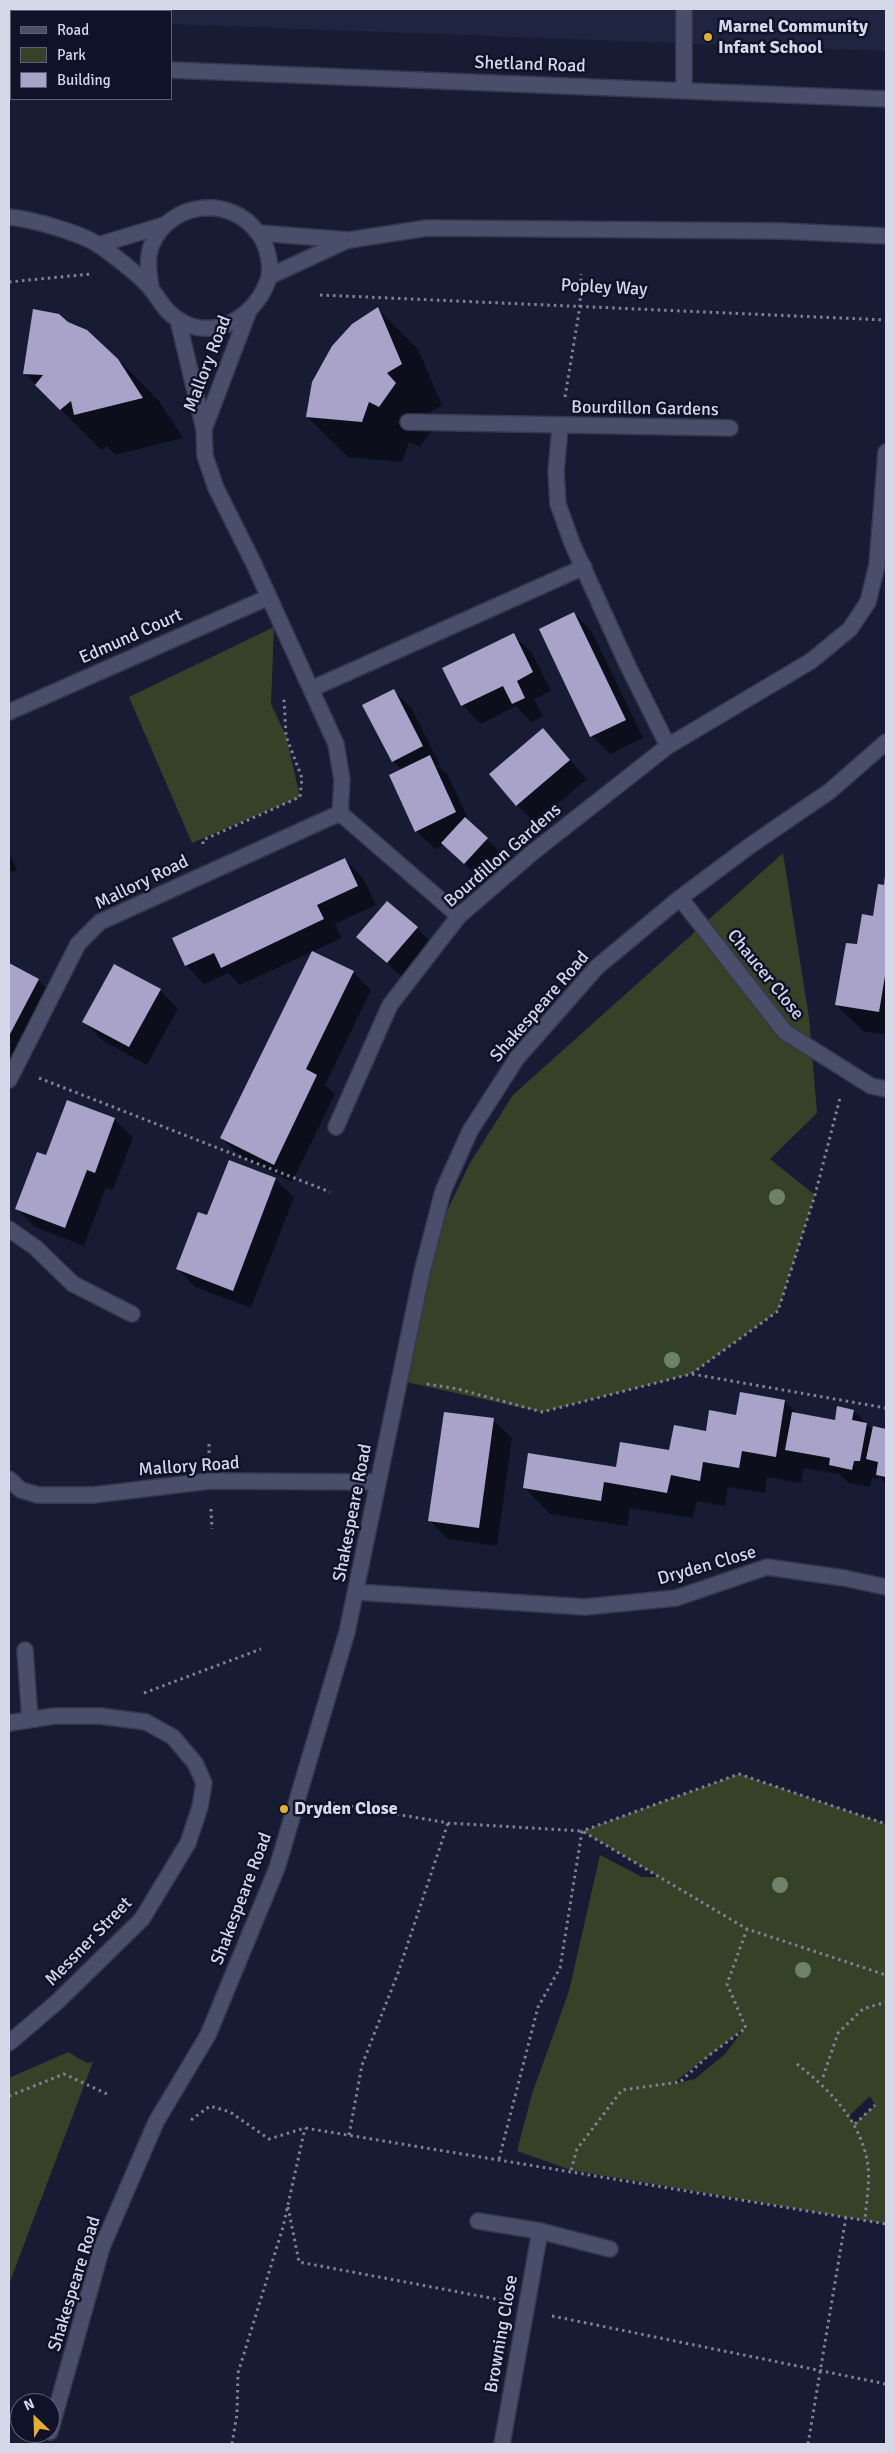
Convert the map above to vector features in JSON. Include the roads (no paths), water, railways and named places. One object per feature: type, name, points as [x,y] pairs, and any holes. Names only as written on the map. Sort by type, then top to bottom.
[{"type":"street","points":[[684,9],[684,90]]},
{"type":"street","name":"Shetland Road","points":[[172,70],[886,99]]},
{"type":"street","points":[[9,217],[22,218],[61,230],[98,245],[151,288],[162,306],[178,320],[188,325],[209,328],[230,324],[248,313],[264,292],[270,276],[267,252],[259,233],[242,217],[222,208],[201,207],[181,213],[164,225],[98,245]]},
{"type":"street","points":[[151,288],[148,265],[152,244],[164,225]]},
{"type":"street","points":[[259,233],[349,240],[427,228],[782,231],[886,236]]},
{"type":"street","points":[[270,276],[349,240]]},
{"type":"street","name":"Mallory Road","points":[[204,429],[248,313]]},
{"type":"street","name":"Mallory Road","points":[[12,1074],[78,944],[100,922],[340,813],[342,780],[336,744],[312,689],[216,488],[205,456],[204,429],[178,320]]},
{"type":"street","name":"Bourdillon Gardens","points":[[408,422],[560,427],[730,428]]},
{"type":"street","name":"Bourdillon Gardens","points":[[560,427],[556,472],[558,504],[572,543],[627,664],[668,746]]},
{"type":"street","name":"Bourdillon Gardens","points":[[336,1126],[390,1005],[459,916],[532,853],[668,746],[811,661],[850,629],[868,602],[877,565],[886,452]]},
{"type":"street","points":[[312,689],[584,567]]},
{"type":"street","name":"Edmund Court","points":[[9,712],[269,598]]},
{"type":"street","name":"Shakespeare Road","points":[[60,2397],[102,2247],[156,2122],[208,2035],[278,1868],[347,1632],[422,1272],[438,1209],[443,1191],[470,1131],[516,1058],[597,967],[680,898],[751,845],[830,791],[886,742]]},
{"type":"street","points":[[340,813],[459,916]]},
{"type":"street","name":"Chaucer Close","points":[[680,898],[785,1032],[871,1086],[886,1089]]},
{"type":"street","points":[[9,1229],[36,1248],[73,1284],[132,1314]]},
{"type":"street","name":"Mallory Road","points":[[9,1479],[15,1494],[38,1495],[93,1494],[210,1481],[378,1482]]},
{"type":"street","name":"Dryden Close","points":[[356,1592],[585,1607],[676,1598],[767,1567],[844,1578],[886,1587]]},
{"type":"street","points":[[25,1650],[30,1720]]},
{"type":"street","name":"Messner Street","points":[[9,1723],[54,1716],[110,1718],[146,1722],[173,1738],[194,1763],[204,1783],[200,1807],[188,1843],[142,1919],[57,2002],[9,2043]]},
{"type":"street","points":[[478,2221],[540,2231],[610,2249]]},
{"type":"street","name":"Browning Close","points":[[502,2444],[540,2231]]},
{"type":"place","name":"Marnel Community Infant School","points":[[708,37]]},
{"type":"place","name":"Dryden Close","points":[[284,1809]]}]
